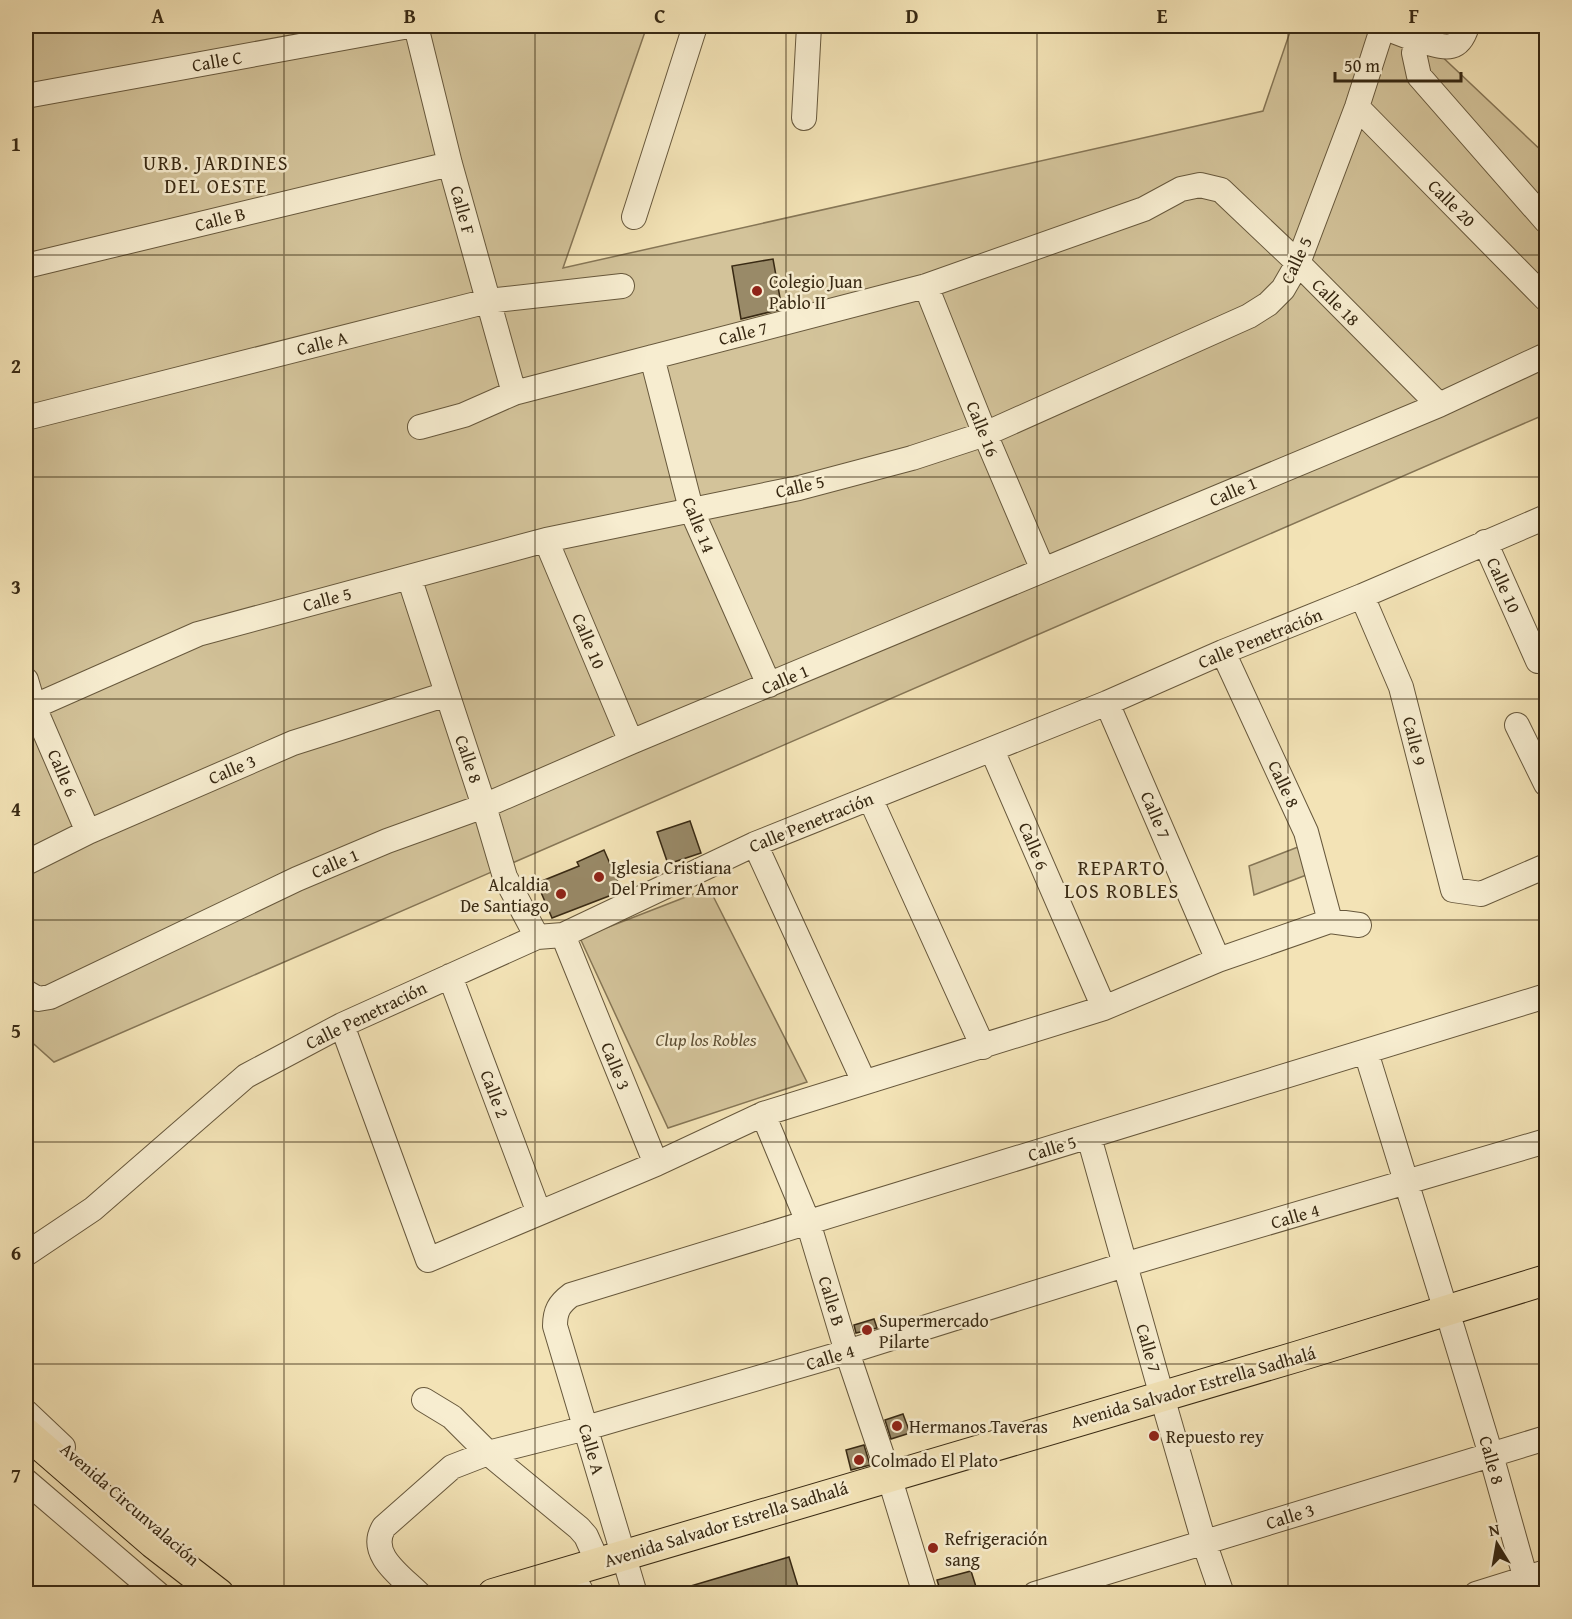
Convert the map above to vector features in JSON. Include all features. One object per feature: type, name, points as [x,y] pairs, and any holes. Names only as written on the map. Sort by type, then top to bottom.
[{"type":"main road","name":"Avenida Salvador Estrella Sadhalá","points":[[1449,1319],[1546,1280]]},
{"type":"main road","name":"Avenida Salvador Estrella Sadhalá","points":[[573,1592],[621,1572],[892,1485],[1165,1405],[1299,1356],[1546,1298]]},
{"type":"main road","name":"Avenida Circunvalación","points":[[26,1433],[147,1551],[186,1593]]},
{"type":"main road","name":"Avenida Circunvalación","points":[[26,1460],[147,1551],[219,1593]]},
{"type":"main road","name":"Avenida Salvador Estrella Sadhalá","points":[[493,1593],[621,1572]]},
{"type":"street","name":"Calle C","points":[[26,96],[409,26]]},
{"type":"street","name":"Calle F","points":[[416,26],[450,164],[514,393]]},
{"type":"street","points":[[634,218],[695,26]]},
{"type":"street","points":[[804,118],[809,26]]},
{"type":"street","points":[[1383,26],[1420,33],[1442,46],[1454,45],[1463,39],[1467,26]]},
{"type":"street","name":"Calle 5","points":[[30,708],[198,634],[546,540],[799,488],[912,458],[985,434],[1249,316],[1268,304],[1283,289],[1298,263],[1357,107],[1383,26]]},
{"type":"street","points":[[1420,33],[1413,53],[1419,76],[1546,221]]},
{"type":"street","name":"Calle 20","points":[[1357,107],[1546,299]]},
{"type":"street","name":"Calle B","points":[[26,266],[450,164]]},
{"type":"street","name":"Calle 18","points":[[1200,185],[1221,190],[1298,263],[1439,405]]},
{"type":"street","name":"Calle 7","points":[[420,427],[464,415],[514,393],[926,286],[1144,209],[1181,189],[1200,185]]},
{"type":"street","name":"Calle A","points":[[26,418],[488,301],[622,286]]},
{"type":"street","name":"Calle 16","points":[[926,286],[985,434],[1043,570]]},
{"type":"street","name":"Calle 1","points":[[26,992],[38,999],[50,997],[297,879],[387,841],[484,806],[631,742],[1439,405],[1546,355]]},
{"type":"street","name":"Calle 14","points":[[652,357],[691,509],[769,685]]},
{"type":"street","name":"Calle Penetración","points":[[26,1254],[93,1209],[246,1076],[342,1025],[537,938],[563,934],[755,844],[1107,703],[1546,517]]},
{"type":"street","name":"Calle 10","points":[[546,540],[631,742]]},
{"type":"street","name":"Calle 10","points":[[1485,542],[1538,661]]},
{"type":"street","name":"Calle 8","points":[[409,577],[505,877],[537,938]]},
{"type":"street","name":"Calle 9","points":[[1362,596],[1401,687],[1453,890],[1481,894],[1546,866]]},
{"type":"street","name":"Calle 8","points":[[1223,652],[1306,832],[1330,921]]},
{"type":"street","name":"Calle 6","points":[[26,680],[30,708],[88,832]]},
{"type":"street","name":"Calle 3","points":[[26,863],[88,832],[293,743],[447,694]]},
{"type":"street","name":"Calle 7","points":[[1107,703],[1218,960]]},
{"type":"street","points":[[1516,725],[1546,784]]},
{"type":"street","name":"Calle 6","points":[[993,750],[1104,1008]]},
{"type":"street","points":[[870,798],[983,1047]]},
{"type":"street","points":[[755,844],[864,1082]]},
{"type":"street","points":[[342,1025],[428,1260],[656,1164],[763,1114],[1104,1008],[1218,960],[1330,921],[1359,925]]},
{"type":"street","name":"Calle 3","points":[[563,934],[656,1164]]},
{"type":"street","name":"Calle 2","points":[[450,976],[539,1213]]},
{"type":"street","name":"Calle 5","points":[[560,1304],[571,1295],[585,1290],[1546,996]]},
{"type":"street","name":"Calle 8","points":[[1366,1052],[1491,1455],[1534,1581]]},
{"type":"street","name":"Calle B","points":[[763,1114],[808,1222],[847,1352],[892,1485],[925,1593]]},
{"type":"street","name":"Calle 7","points":[[1089,1137],[1204,1542],[1222,1593]]},
{"type":"street","name":"Calle 4","points":[[419,1593],[383,1557],[378,1547],[378,1537],[384,1527],[452,1467],[489,1452],[586,1428],[847,1352],[1124,1265],[1407,1184],[1546,1141]]},
{"type":"street","name":"Calle A","points":[[560,1304],[555,1315],[555,1326],[586,1428],[621,1572]]},
{"type":"street","points":[[424,1400],[452,1416],[489,1452],[579,1528],[621,1572]]},
{"type":"street","name":"Avenida Circunvalación","points":[[26,1412],[117,1498],[237,1593]]},
{"type":"street","name":"Calle 3","points":[[1035,1593],[1546,1438]]},
{"type":"street","points":[[26,1481],[158,1593]]},
{"type":"street","points":[[1476,1593],[1534,1581]]},
{"type":"green space","points":[[26,26],[647,26],[563,268],[1263,111],[1292,26],[1441,26],[1434,49],[1546,155],[1546,414],[54,1062],[26,1037]]},
{"type":"green space","points":[[1298,847],[1309,874],[1254,895],[1249,866]]},
{"type":"green space","name":"Clup los Robles","points":[[709,888],[807,1082],[668,1128],[580,938]]},
{"type":"building","name":"Colegio Juan Pablo II","points":[[773,259],[782,309],[741,319],[732,266]]},
{"type":"building","points":[[690,821],[701,853],[668,864],[657,832]]},
{"type":"building","points":[[604,850],[622,891],[552,918],[537,883],[579,866],[577,862]]},
{"type":"building","points":[[874,1319],[877,1328],[856,1333],[854,1325]]},
{"type":"building","name":"Hermanos Taveras","points":[[903,1414],[910,1433],[891,1439],[885,1420]]},
{"type":"building","name":"Colmado El Plato","points":[[864,1445],[870,1465],[851,1470],[846,1450]]},
{"type":"building","points":[[789,1557],[800,1593],[677,1593],[677,1590]]},
{"type":"building","points":[[971,1571],[978,1593],[941,1593],[937,1580]]},
{"type":"place","name":"Colegio Juan Pablo II","points":[[757,291]]},
{"type":"place","name":"Iglesia Cristiana Del Primer Amor","points":[[599,877]]},
{"type":"place","name":"Alcaldia De Santiago","points":[[561,894]]},
{"type":"place","name":"Supermercado Pilarte","points":[[867,1330]]},
{"type":"place","name":"Hermanos Taveras","points":[[897,1426]]},
{"type":"place","name":"Repuesto rey","points":[[1154,1436]]},
{"type":"place","name":"Colmado El Plato","points":[[859,1460]]},
{"type":"place","name":"Refrigeración sang","points":[[933,1548]]},
{"type":"district","name":"URB. JARDINES DEL OESTE","points":[[216,174]]},
{"type":"district","name":"REPARTO LOS ROBLES","points":[[1122,878]]}]
